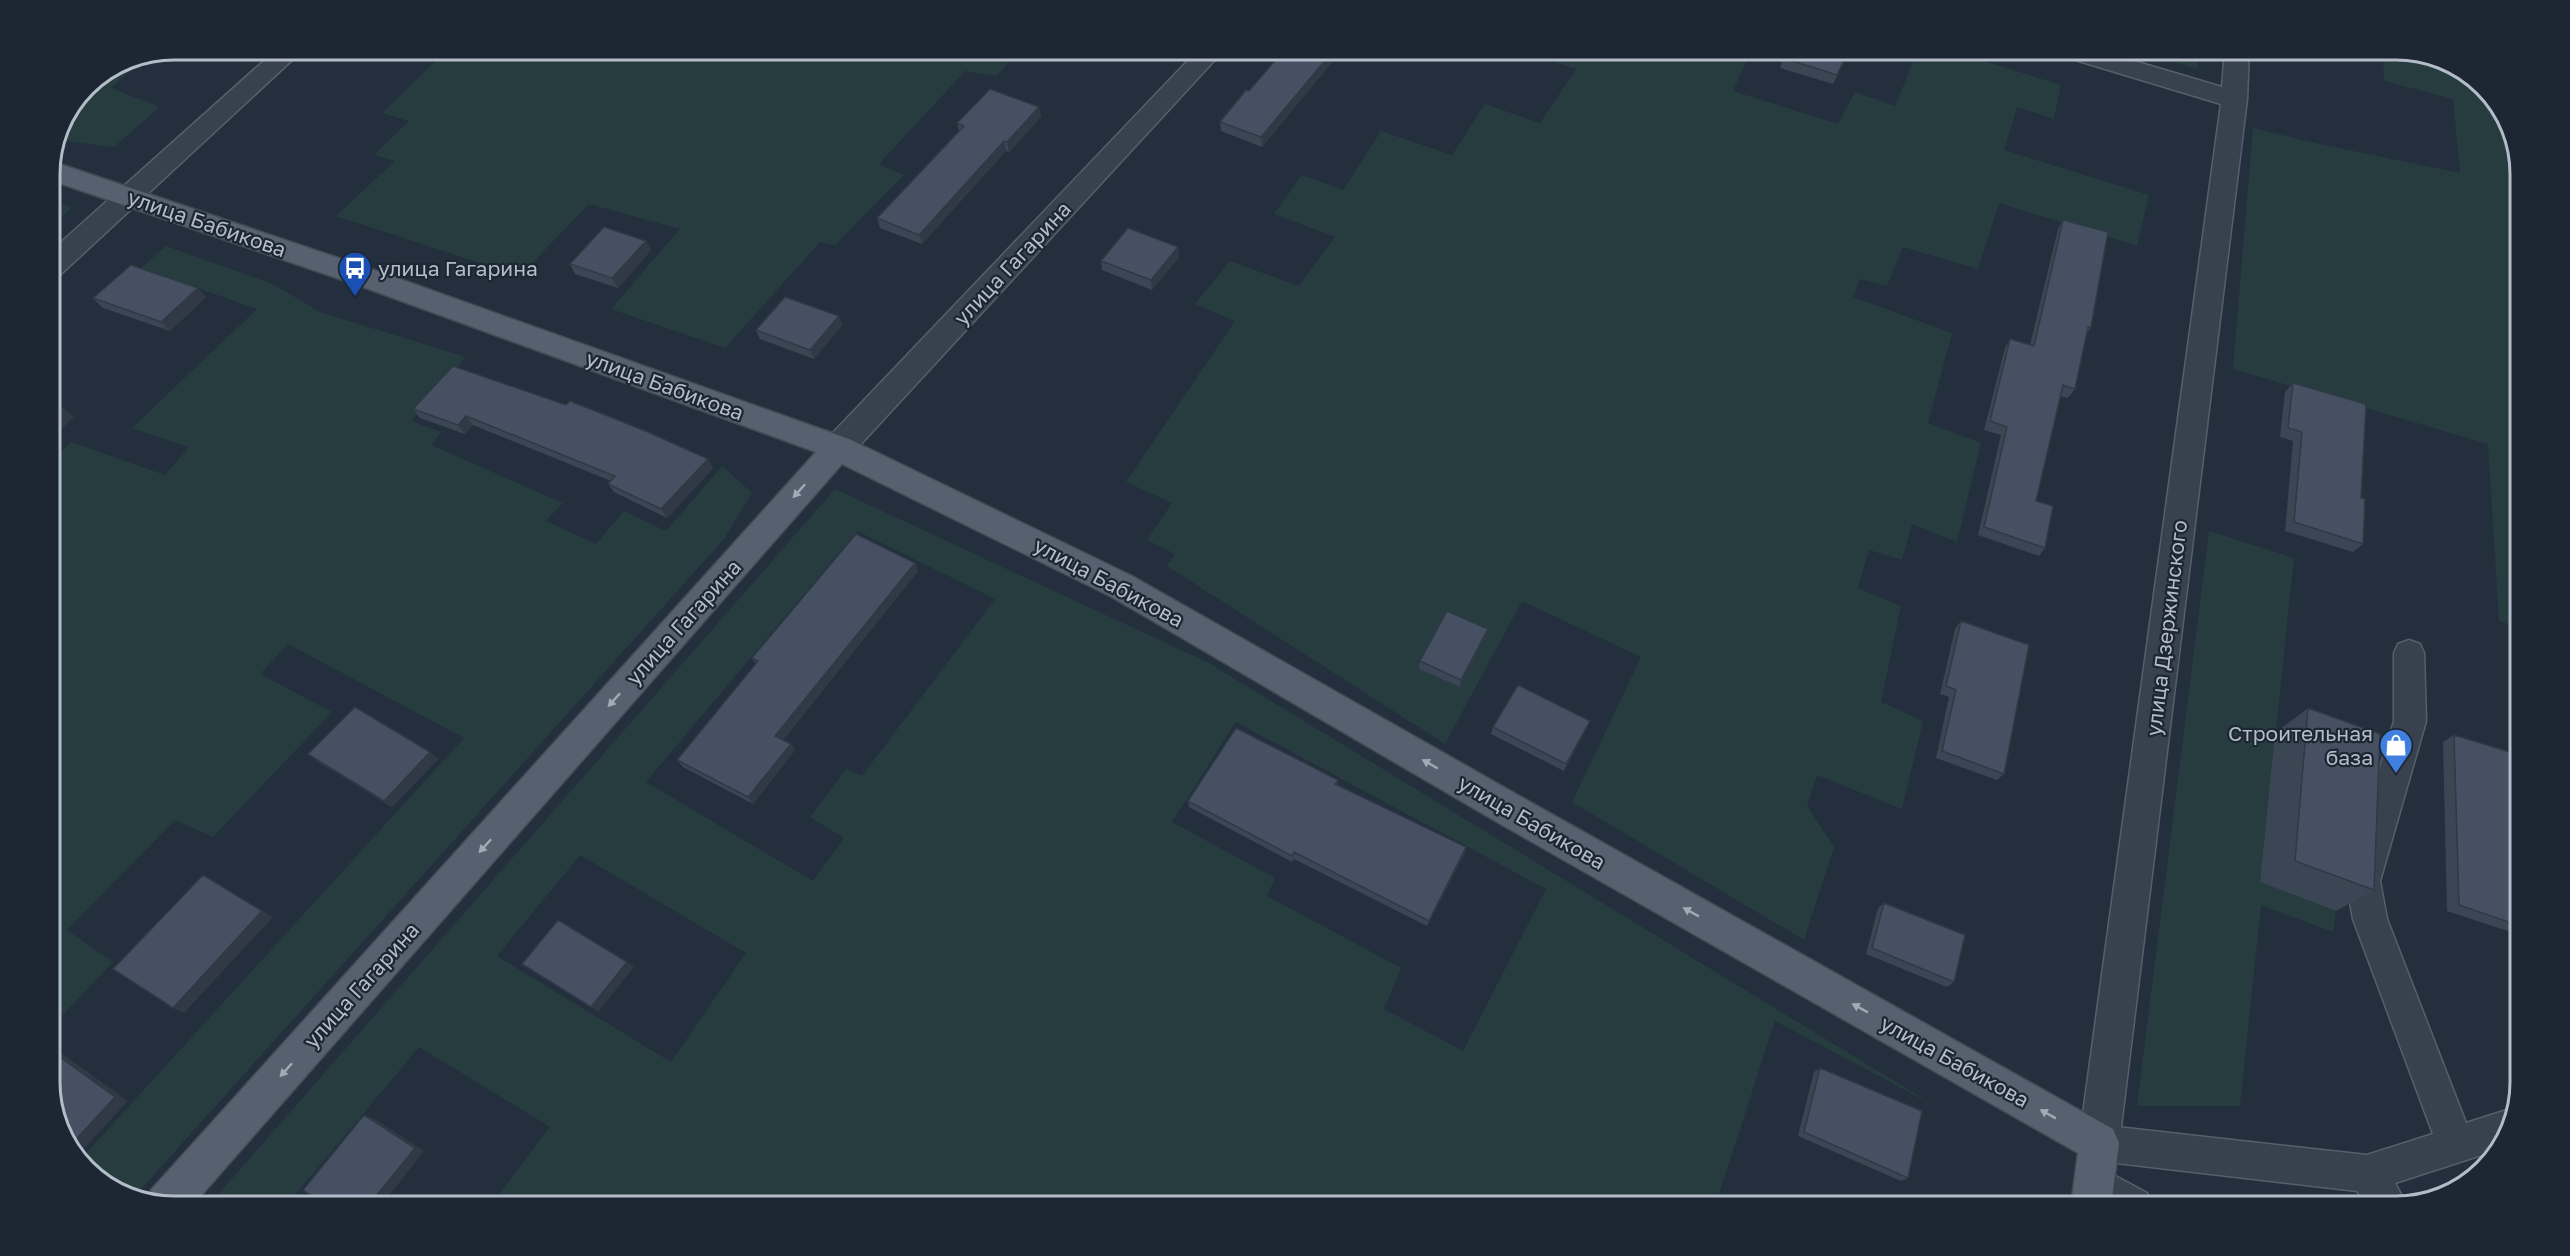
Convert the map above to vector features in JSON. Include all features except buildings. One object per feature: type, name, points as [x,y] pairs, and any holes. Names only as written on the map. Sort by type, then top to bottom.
[{"type":"main road","name":"улица Бабикова","points":[[60,173],[373,280],[838,448],[1121,586],[1521,816],[2099,1143]]},
{"type":"main road","name":"улица Гагарина","points":[[174,1196],[838,448]]},
{"type":"main road","name":"улица Дзержинского","points":[[2097,1196],[2099,1143]]},
{"type":"street","points":[[60,259],[280,60]]},
{"type":"street","name":"улица Гагарина","points":[[838,448],[1203,60]]},
{"type":"street","points":[[2104,60],[2234,99]]},
{"type":"street","name":"улица Дзержинского","points":[[2099,1143],[2234,99],[2236,60]]},
{"type":"lane","points":[[2409,653],[2410,721],[2363,881],[2370,919],[2455,1143]]},
{"type":"lane","points":[[2099,1143],[2367,1174],[2499,1130]]},
{"type":"lane","points":[[2367,1174],[2381,1196]]},
{"type":"green space","points":[[437,60],[1011,60],[997,76],[965,71],[879,164],[904,175],[835,245],[820,242],[725,348],[611,309],[680,229],[589,204],[520,276],[336,216],[395,161],[374,155],[409,121],[382,113]]},
{"type":"green space","points":[[1549,60],[1747,60],[1733,91],[1838,124],[1855,92],[1895,106],[1914,60],[1981,60],[2061,85],[2054,119],[2017,107],[2004,150],[2149,195],[2137,246],[1999,203],[1978,269],[1903,247],[1887,286],[1860,279],[1853,297],[1952,333],[1928,423],[1981,443],[1957,542],[1912,524],[1902,560],[1869,550],[1858,588],[1901,606],[1881,702],[1923,721],[1902,809],[1817,775],[1807,806],[1834,847],[1804,940],[1572,802],[1641,657],[1522,601],[1445,744],[1167,566],[1175,554],[1147,540],[1172,503],[1126,482],[1235,321],[1195,304],[1230,261],[1299,286],[1335,237],[1274,214],[1302,175],[1343,190],[1381,131],[1452,155],[1485,104],[1540,123],[1576,69]]},
{"type":"green space","points":[[2167,60],[2198,60],[2197,69]]},
{"type":"green space","points":[[2383,60],[2419,62],[2460,79],[2491,110],[2508,151],[2510,166],[2510,625],[2499,621],[2488,444],[2233,369],[2253,128],[2460,173],[2453,99],[2384,81]]},
{"type":"green space","points":[[135,67],[111,88],[160,107],[114,147],[65,141],[75,117],[93,93],[104,83]]},
{"type":"green space","points":[[60,203],[72,207],[60,218]]},
{"type":"green space","points":[[166,246],[273,284],[320,312],[466,357],[411,421],[441,432],[431,445],[563,503],[546,521],[596,544],[624,511],[666,531],[722,466],[752,493],[724,539],[140,1191],[110,1177],[86,1154],[464,738],[288,644],[260,674],[332,712],[213,837],[175,820],[67,930],[113,962],[60,1018],[60,452],[71,442],[165,475],[189,447],[132,428],[257,309],[141,268]]},
{"type":"green space","points":[[835,489],[1209,663],[1937,1107],[1775,1021],[1719,1194],[1722,1196],[498,1196],[550,1127],[419,1047],[294,1196],[217,1196]],"holes":[[[857,531],[995,599],[862,776],[846,769],[810,817],[844,838],[813,881],[646,782]],[[1236,722],[1546,889],[1463,1051],[1384,1009],[1401,968],[1267,896],[1275,878],[1172,822]],[[580,855],[746,953],[671,1062],[497,956]]]},
{"type":"green space","points":[[2209,531],[2294,558],[2260,882],[2336,911],[2333,932],[2261,905],[2240,1106],[2137,1106]]},
{"type":"place","name":"улица Гагарина","points":[[355,297]]},
{"type":"place","name":"Строительная база","points":[[2396,774]]}]
